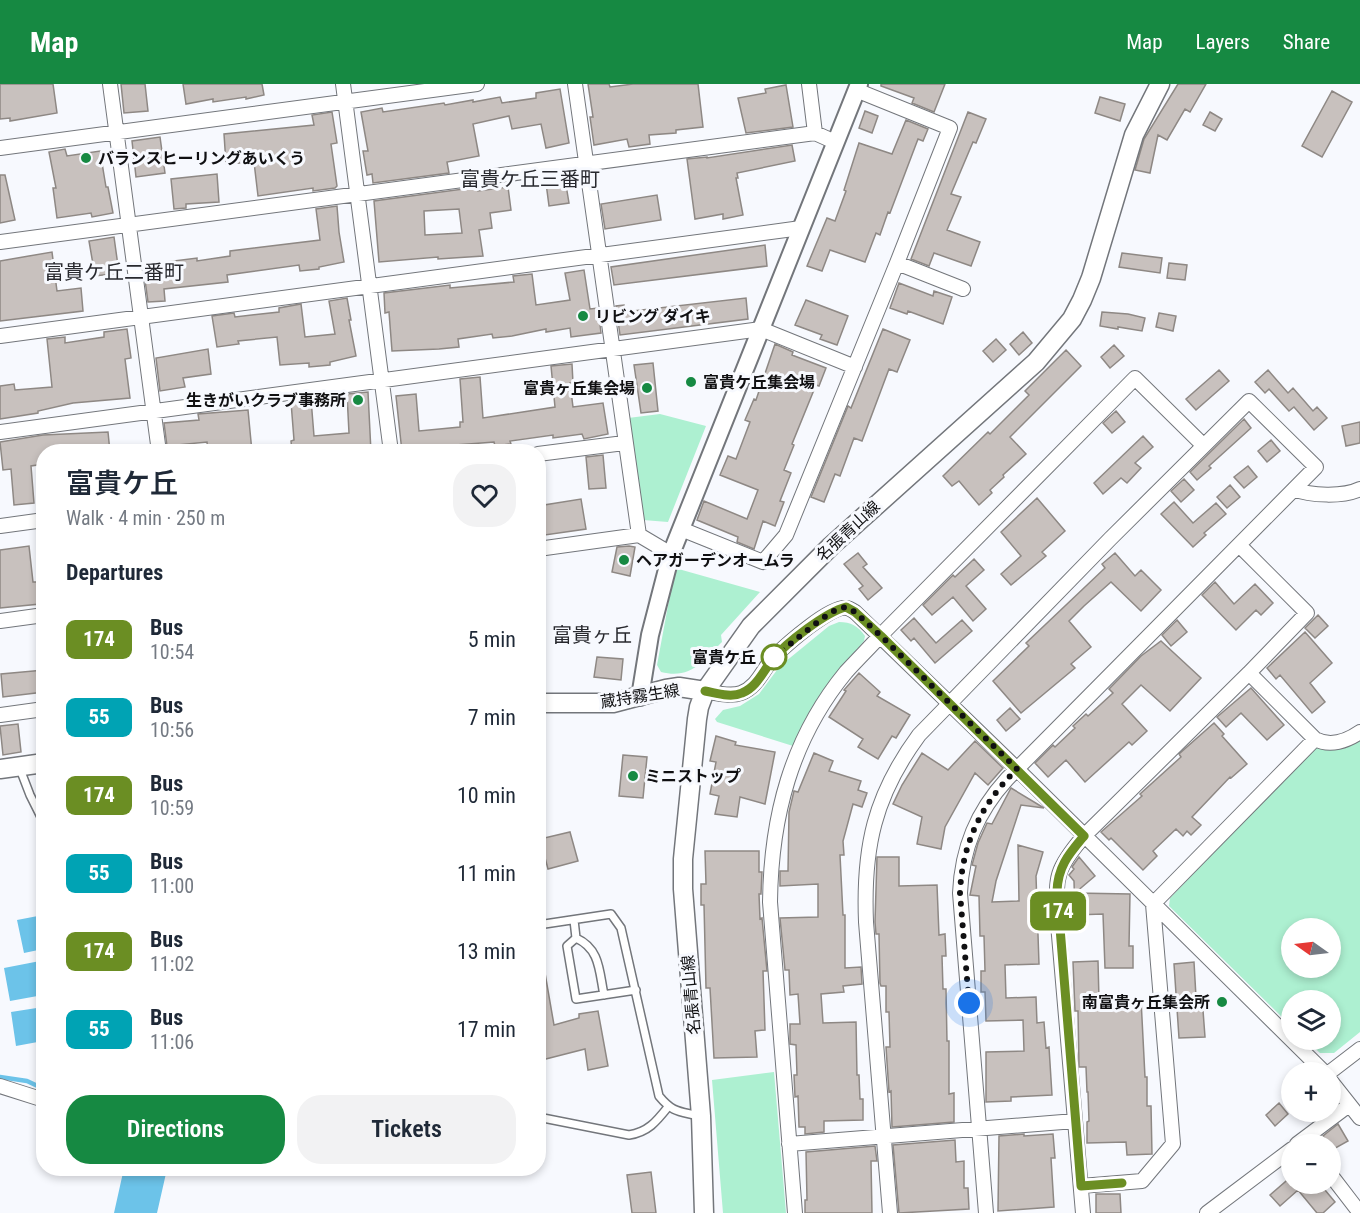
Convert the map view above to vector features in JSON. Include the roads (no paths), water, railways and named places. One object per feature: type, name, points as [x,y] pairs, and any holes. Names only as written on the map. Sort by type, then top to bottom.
[{"type":"main road","name":"名張青山線","points":[[704,1213],[701,1116],[683,889],[683,859],[698,713],[705,691],[751,626],[831,546],[1036,362],[1072,319],[1091,278],[1134,135],[1160,84]]},
{"type":"main road","name":"蔵持霧生線","points":[[546,703],[613,703],[680,687],[705,691]]},
{"type":"main road","points":[[0,769],[36,764]]},
{"type":"street","points":[[110,84],[158,444]]},
{"type":"street","points":[[343,84],[390,444]]},
{"type":"street","points":[[0,148],[477,84]]},
{"type":"street","points":[[575,84],[624,443],[639,535]]},
{"type":"street","points":[[809,84],[815,133]]},
{"type":"street","points":[[640,697],[650,635],[671,554],[801,228],[858,87],[950,128],[786,534],[763,562],[681,529]]},
{"type":"street","points":[[0,242],[815,133],[836,142]]},
{"type":"street","points":[[0,336],[801,228]]},
{"type":"street","points":[[897,263],[963,289]]},
{"type":"street","points":[[0,432],[761,329],[855,367]]},
{"type":"street","points":[[795,1213],[771,902],[772,855],[777,818],[794,760],[810,727],[847,672],[1135,378],[1203,445]]},
{"type":"street","points":[[890,1213],[866,922],[865,878],[870,839],[880,804],[897,767],[918,735],[1249,401],[1316,466],[992,796],[979,816],[966,851],[960,893],[986,1213]]},
{"type":"street","points":[[546,453],[624,443]]},
{"type":"street","points":[[1294,489],[1306,494],[1352,493],[1360,489]]},
{"type":"street","points":[[0,526],[36,521]]},
{"type":"street","points":[[546,548],[639,535],[671,554]]},
{"type":"street","points":[[1083,1213],[1057,878],[1061,865],[1084,836],[1307,613],[1239,546]]},
{"type":"street","points":[[705,691],[730,695],[741,694],[752,687],[774,657],[820,620],[837,609],[846,607],[855,612],[1314,1062]]},
{"type":"street","points":[[0,621],[36,616]]},
{"type":"street","points":[[1249,673],[1315,739],[1328,744],[1343,741],[1360,732]]},
{"type":"street","points":[[0,715],[36,710]]},
{"type":"street","points":[[1081,1186],[1142,1181],[1173,1144],[1153,904],[1315,739]]},
{"type":"street","points":[[1341,1064],[1360,1049]]},
{"type":"street","points":[[0,1086],[36,1097]]},
{"type":"street","points":[[1341,1094],[1360,1118]]},
{"type":"street","points":[[1314,1134],[1349,1105]]},
{"type":"street","points":[[789,1144],[1075,1121]]},
{"type":"street","points":[[1207,1213],[1281,1157]]},
{"type":"street","points":[[1341,1188],[1360,1213]]},
{"type":"lane","points":[[20,766],[36,807]]},
{"type":"lane","points":[[546,925],[611,914],[621,928],[659,1096],[668,1107],[677,1112],[701,1116]]},
{"type":"lane","points":[[573,920],[576,938]]},
{"type":"lane","points":[[576,938],[587,943],[594,950],[604,995]]},
{"type":"lane","points":[[576,938],[567,946],[576,999],[636,990]]},
{"type":"lane","points":[[546,1119],[629,1136],[652,1127],[668,1107]]},
{"type":"water","points":[[36,916],[36,950],[24,953],[17,920]]},
{"type":"water","points":[[36,962],[36,996],[10,1001],[4,968]]},
{"type":"water","points":[[36,1008],[36,1042],[16,1046],[11,1012]]},
{"type":"water","points":[[122,1176],[165,1176],[157,1213],[114,1213]]},
{"type":"waterway","points":[[0,1077],[27,1081],[36,1085]]},
{"type":"place","name":"バランスヒーリングあいくう","points":[[86,158]]},
{"type":"place","name":"リビング ダイキ","points":[[583,316]]},
{"type":"place","name":"富貴ケ丘集会場","points":[[691,382]]},
{"type":"place","name":"富貴ヶ丘集会場","points":[[647,388]]},
{"type":"place","name":"生きがいクラブ事務所","points":[[358,400]]},
{"type":"place","name":"ヘアガーデンオームラ","points":[[624,560]]},
{"type":"place","name":"富貴ケ丘","points":[[774,657]]},
{"type":"place","name":"ミニストップ","points":[[633,776]]},
{"type":"place","name":"南富貴ヶ丘集会所","points":[[1222,1002]]},
{"type":"district","name":"富貴ケ丘三番町","points":[[530,179]]},
{"type":"district","name":"富貴ケ丘二番町","points":[[114,272]]},
{"type":"district","name":"富貴ヶ丘","points":[[592,635]]}]
